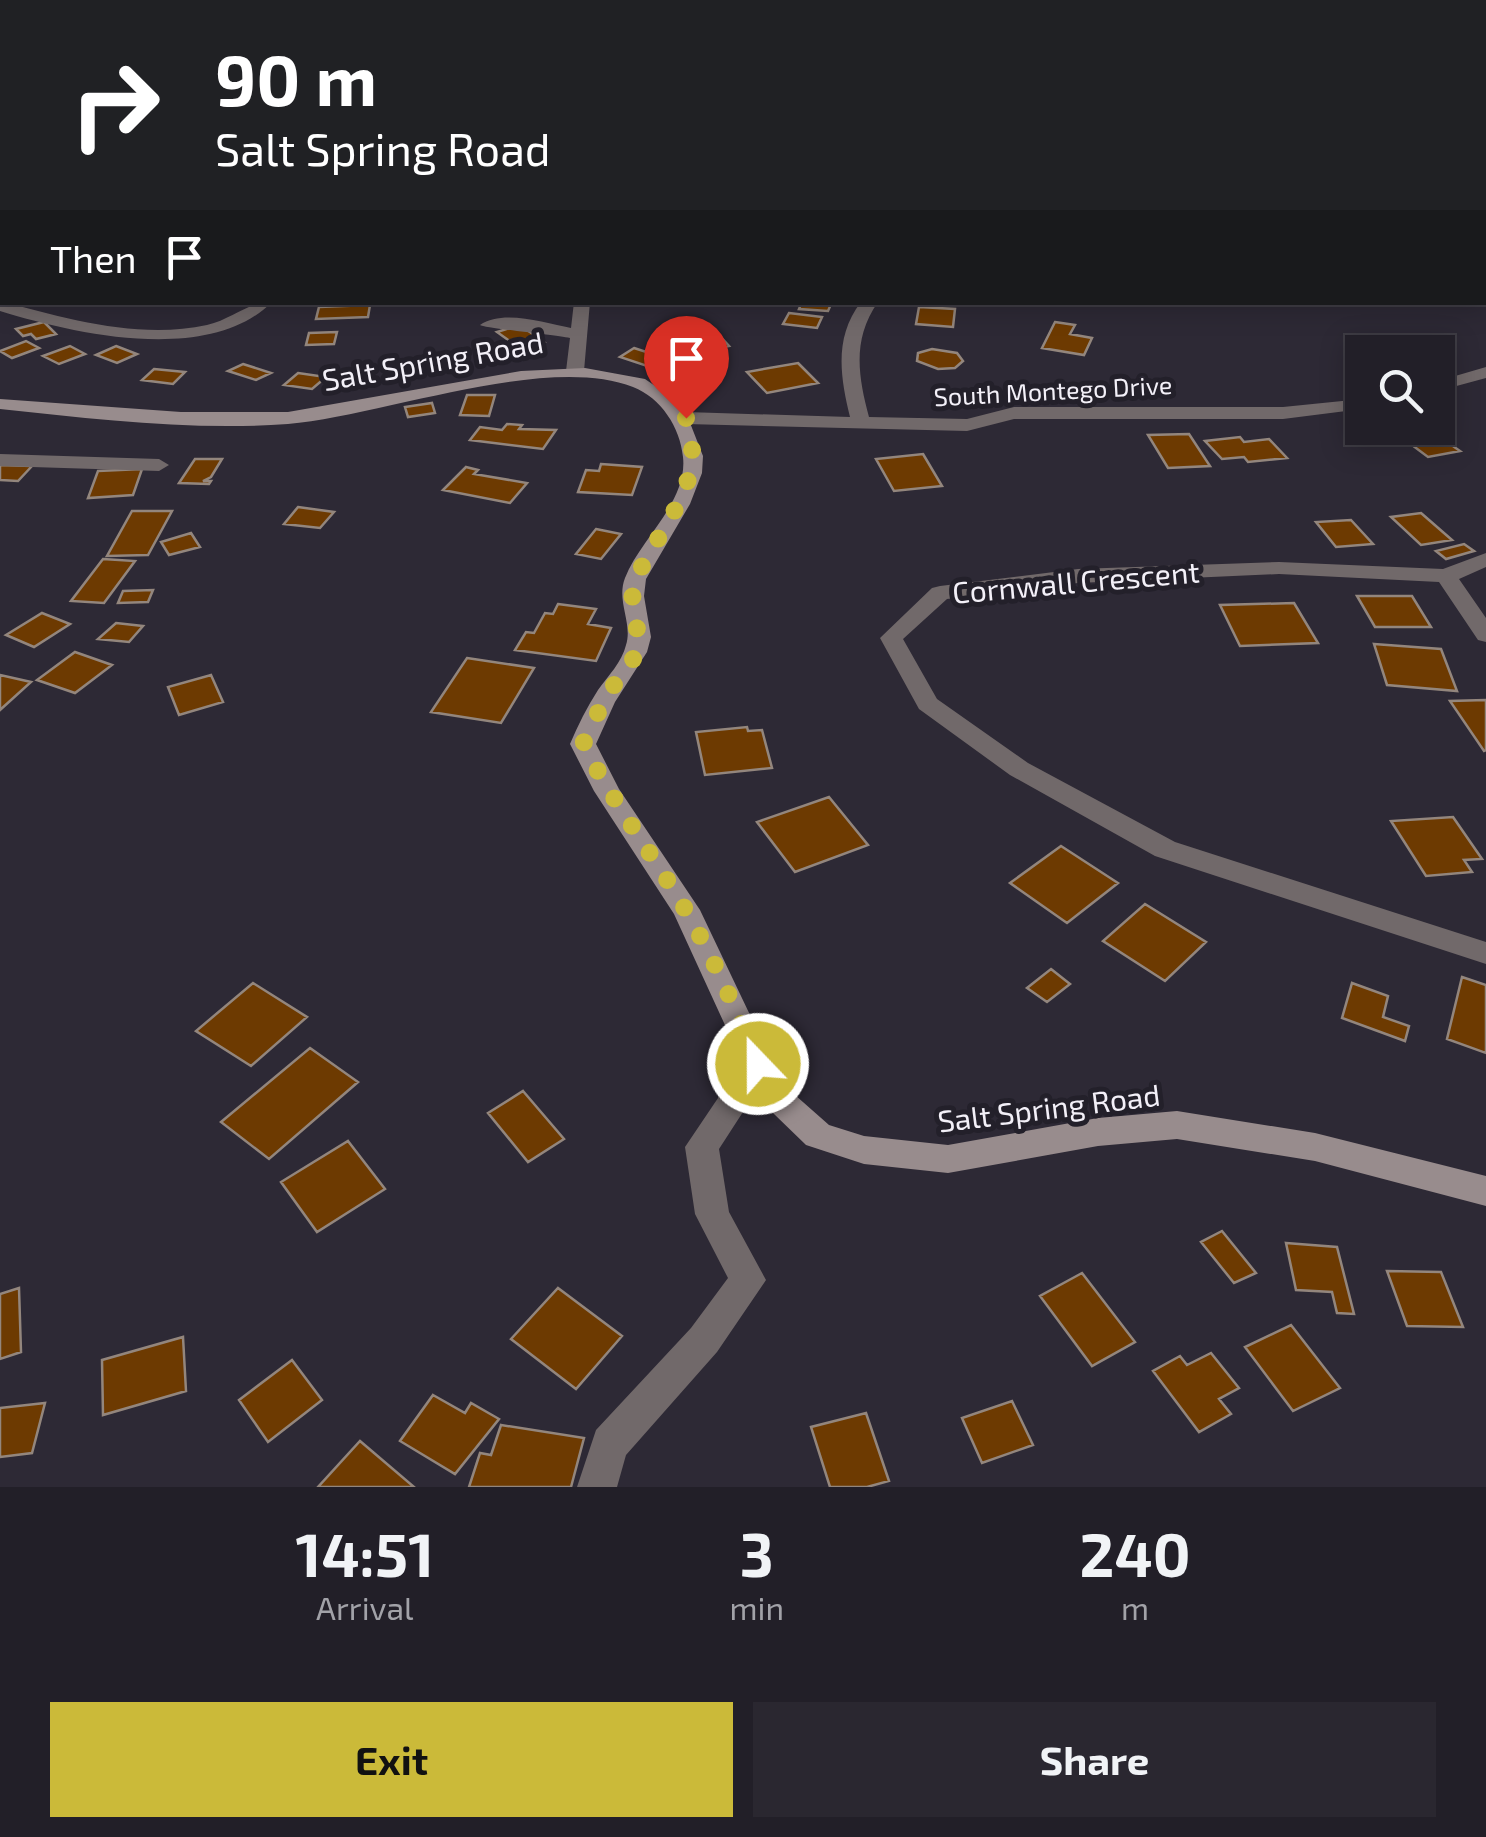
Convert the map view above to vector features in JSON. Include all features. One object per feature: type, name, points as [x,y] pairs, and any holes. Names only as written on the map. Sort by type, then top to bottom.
[{"type":"street","points":[[0,306],[116,333],[155,333],[232,322],[251,316],[261,305]]},
{"type":"street","points":[[575,371],[582,305]]},
{"type":"street","points":[[860,419],[847,372],[856,316],[867,305]]},
{"type":"street","points":[[488,325],[511,323],[579,334]]},
{"type":"street","points":[[1455,381],[1486,372]]},
{"type":"street","name":"Salt Spring Road","points":[[0,404],[70,411],[288,418],[343,413],[537,373],[612,373],[647,387],[674,404],[686,418],[694,460],[683,496],[633,582],[632,610],[640,640],[632,662],[607,694],[583,744],[608,791],[686,910],[758,1064],[784,1104],[818,1135],[864,1150],[948,1159],[1098,1132],[1177,1124],[1315,1147],[1486,1191]]},
{"type":"street","name":"South Montego Drive","points":[[686,418],[860,419],[967,425],[1014,414],[1198,410],[1283,413],[1345,406]]},
{"type":"street","points":[[0,460],[159,465]]},
{"type":"street","name":"Cornwall Crescent","points":[[1486,559],[1446,576],[1279,568],[1078,576],[940,593],[891,638],[928,704],[1018,769],[1165,849],[1486,953]]},
{"type":"street","points":[[1446,576],[1486,636]]},
{"type":"street","points":[[597,1487],[610,1444],[704,1340],[748,1280],[712,1214],[702,1148],[758,1064]]},
{"type":"building","points":[[370,305],[368,317],[316,319],[319,307]]},
{"type":"building","points":[[801,305],[831,305],[828,311],[799,309]]},
{"type":"building","points":[[919,307],[955,309],[953,327],[916,324]]},
{"type":"building","points":[[789,313],[822,317],[817,328],[783,324]]},
{"type":"building","points":[[44,322],[56,334],[36,339],[31,334],[23,336],[16,329]]},
{"type":"building","points":[[1055,322],[1075,325],[1070,334],[1092,338],[1084,355],[1042,348]]},
{"type":"building","points":[[709,324],[729,346],[695,353],[675,330]]},
{"type":"building","points":[[520,325],[544,342],[521,349],[497,332]]},
{"type":"building","points":[[337,332],[334,344],[306,345],[309,333]]},
{"type":"building","points":[[26,341],[39,348],[12,358],[0,351]]},
{"type":"building","points":[[70,346],[85,354],[59,364],[43,356]]},
{"type":"building","points":[[116,346],[137,354],[117,363],[96,355]]},
{"type":"building","points":[[634,348],[662,357],[647,366],[620,357]]},
{"type":"building","points":[[932,349],[957,353],[963,361],[955,368],[938,369],[917,361],[918,353]]},
{"type":"building","points":[[798,363],[818,383],[767,393],[747,372]]},
{"type":"building","points":[[243,364],[271,373],[256,380],[228,371]]},
{"type":"building","points":[[154,369],[185,372],[173,384],[142,380]]},
{"type":"building","points":[[298,373],[326,377],[312,389],[284,385]]},
{"type":"building","points":[[467,395],[495,395],[489,416],[460,415]]},
{"type":"building","points":[[432,403],[435,413],[408,417],[405,407]]},
{"type":"building","points":[[507,424],[522,425],[519,429],[556,430],[543,449],[470,440],[480,427],[502,430]]},
{"type":"building","points":[[1189,434],[1210,466],[1168,468],[1148,435]]},
{"type":"building","points":[[1240,437],[1244,442],[1269,439],[1287,458],[1248,462],[1244,457],[1222,459],[1205,441]]},
{"type":"building","points":[[1412,445],[1451,445],[1460,451],[1428,457]]},
{"type":"building","points":[[923,454],[942,486],[894,491],[876,459]]},
{"type":"building","points":[[195,459],[222,459],[211,477],[203,481],[211,481],[209,484],[179,483]]},
{"type":"building","points":[[601,464],[642,467],[632,495],[578,492],[586,470],[599,471]]},
{"type":"building","points":[[0,465],[32,466],[18,481],[0,480]]},
{"type":"building","points":[[466,467],[478,470],[474,474],[527,483],[510,503],[443,490]]},
{"type":"building","points":[[142,469],[133,495],[88,498],[98,471]]},
{"type":"building","points":[[298,507],[334,512],[320,528],[284,524]]},
{"type":"building","points":[[132,511],[172,511],[148,555],[107,556]]},
{"type":"building","points":[[1421,513],[1452,540],[1421,545],[1391,517]]},
{"type":"building","points":[[1351,520],[1373,544],[1336,547],[1316,522]]},
{"type":"building","points":[[596,529],[621,534],[601,559],[576,554]]},
{"type":"building","points":[[191,533],[200,547],[169,555],[161,542]]},
{"type":"building","points":[[1464,544],[1474,551],[1446,559],[1436,551]]},
{"type":"building","points":[[103,559],[135,561],[104,603],[71,601]]},
{"type":"building","points":[[153,590],[148,602],[118,603],[123,591]]},
{"type":"building","points":[[1357,596],[1412,596],[1431,627],[1375,627]]},
{"type":"building","points":[[1294,603],[1318,643],[1240,646],[1220,605]]},
{"type":"building","points":[[558,604],[596,609],[588,624],[611,628],[596,661],[515,650],[526,632],[534,633],[545,613],[553,614]]},
{"type":"building","points":[[42,613],[70,624],[34,647],[6,635]]},
{"type":"building","points":[[116,623],[143,626],[129,642],[98,639]]},
{"type":"building","points":[[1374,644],[1441,649],[1457,691],[1387,685]]},
{"type":"building","points":[[75,652],[112,665],[75,693],[37,680]]},
{"type":"building","points":[[467,658],[534,668],[501,723],[431,712]]},
{"type":"building","points":[[0,675],[31,682],[0,710]]},
{"type":"building","points":[[211,675],[223,702],[179,715],[168,687]]},
{"type":"building","points":[[1486,700],[1486,750],[1484,751],[1450,701]]},
{"type":"building","points":[[747,727],[748,731],[762,730],[772,768],[705,775],[696,732]]},
{"type":"building","points":[[829,797],[868,845],[795,872],[757,822]]},
{"type":"building","points":[[1453,817],[1482,859],[1464,860],[1472,872],[1426,876],[1391,821]]},
{"type":"building","points":[[1061,846],[1118,883],[1067,923],[1010,883]]},
{"type":"building","points":[[1145,904],[1206,942],[1165,981],[1103,941]]},
{"type":"building","points":[[1051,969],[1070,984],[1047,1002],[1027,988]]},
{"type":"building","points":[[1462,977],[1486,985],[1486,1053],[1447,1039]]},
{"type":"building","points":[[253,983],[307,1017],[251,1066],[196,1031]]},
{"type":"building","points":[[1352,983],[1388,996],[1383,1017],[1409,1026],[1405,1041],[1342,1018]]},
{"type":"building","points":[[310,1048],[358,1082],[269,1159],[221,1122]]},
{"type":"building","points":[[523,1091],[564,1139],[528,1162],[488,1113]]},
{"type":"building","points":[[348,1141],[385,1189],[317,1232],[281,1182]]},
{"type":"building","points":[[1222,1231],[1256,1273],[1234,1283],[1201,1242]]},
{"type":"building","points":[[1286,1243],[1337,1247],[1354,1314],[1337,1313],[1332,1292],[1296,1290]]},
{"type":"building","points":[[1387,1271],[1441,1272],[1463,1327],[1407,1326]]},
{"type":"building","points":[[1082,1273],[1135,1342],[1092,1366],[1040,1296]]},
{"type":"building","points":[[19,1288],[21,1352],[0,1359],[0,1294]]},
{"type":"building","points":[[558,1288],[622,1336],[576,1389],[511,1339]]},
{"type":"building","points":[[1291,1325],[1340,1388],[1293,1411],[1245,1347]]},
{"type":"building","points":[[183,1337],[186,1391],[103,1415],[102,1360]]},
{"type":"building","points":[[1211,1353],[1239,1388],[1219,1399],[1231,1414],[1199,1432],[1153,1371],[1180,1356],[1187,1365]]},
{"type":"building","points":[[292,1360],[322,1400],[268,1442],[239,1400]]},
{"type":"building","points":[[433,1395],[465,1413],[471,1403],[499,1419],[455,1474],[400,1441]]},
{"type":"building","points":[[1012,1401],[1033,1445],[982,1463],[962,1418]]},
{"type":"building","points":[[45,1403],[32,1453],[0,1457],[0,1408]]},
{"type":"building","points":[[866,1413],[889,1481],[867,1487],[830,1487],[811,1427]]},
{"type":"building","points":[[501,1425],[584,1438],[571,1487],[469,1487],[480,1453],[491,1455]]},
{"type":"building","points":[[360,1441],[414,1487],[318,1487]]},
{"type":"route","points":[[686,418],[694,460],[683,496],[633,582],[632,610],[640,640],[632,662],[607,694],[583,744],[608,791],[686,910],[758,1064]]}]
